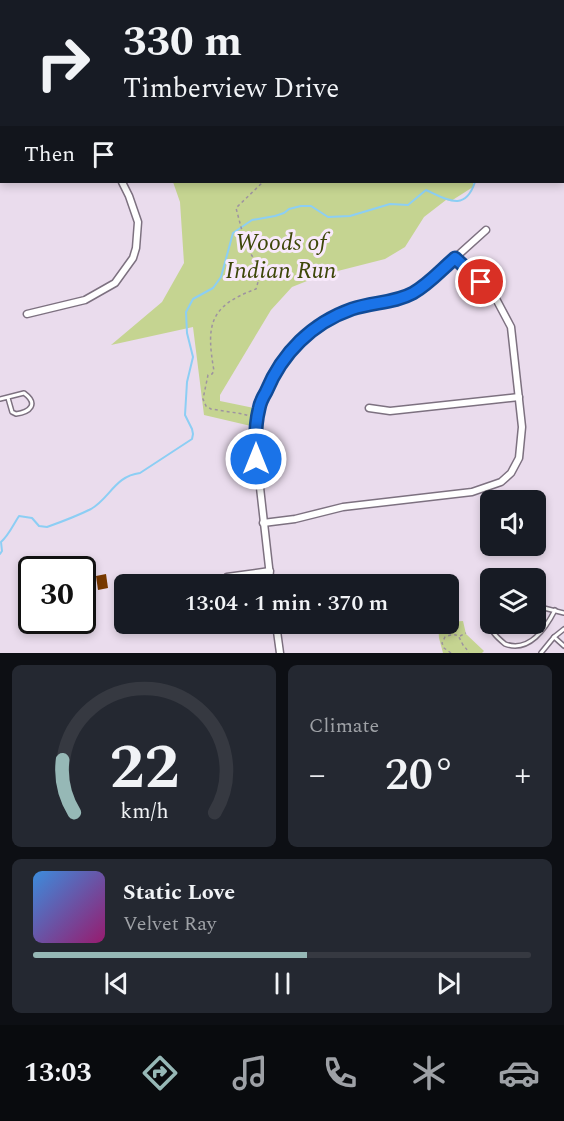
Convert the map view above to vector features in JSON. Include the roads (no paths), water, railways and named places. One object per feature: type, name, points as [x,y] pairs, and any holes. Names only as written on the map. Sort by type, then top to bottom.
[{"type":"street","points":[[27,314],[85,300],[116,283],[133,258],[138,222],[122,183]]},
{"type":"street","points":[[270,574],[255,443],[259,407],[273,375],[285,357],[307,334],[338,314],[373,303],[401,299],[414,292],[486,230]]},
{"type":"street","points":[[263,523],[295,519],[343,507],[472,492],[501,482],[511,473],[519,458],[522,427],[511,327],[494,295],[455,258]]},
{"type":"street","points":[[369,408],[390,411],[519,397]]},
{"type":"street","points":[[248,574],[270,571]]},
{"type":"street","points":[[277,634],[279,653]]},
{"type":"lane","points":[[0,399],[24,393],[30,398],[32,408],[16,414],[12,412],[8,398]]},
{"type":"lane","points":[[546,608],[564,613]]},
{"type":"lane","points":[[546,627],[555,610]]},
{"type":"lane","points":[[541,653],[564,629]]},
{"type":"lane","points":[[493,634],[510,648],[520,649],[530,646],[540,634]]},
{"type":"lane","points":[[554,637],[564,645]]},
{"type":"waterway","points":[[0,554],[1,542],[19,516],[32,518],[39,526],[47,527],[80,514],[98,504],[124,478],[140,473],[192,439],[192,429],[185,415],[187,382],[193,357],[187,333],[186,312],[193,299],[213,288],[221,277],[233,233],[252,220],[275,216],[301,206],[311,206],[328,217],[350,216],[390,204],[408,205],[426,190],[449,200],[461,200],[471,191],[475,183]]},
{"type":"park label","name":"Woods of Indian Run","points":[[281,257]]}]
